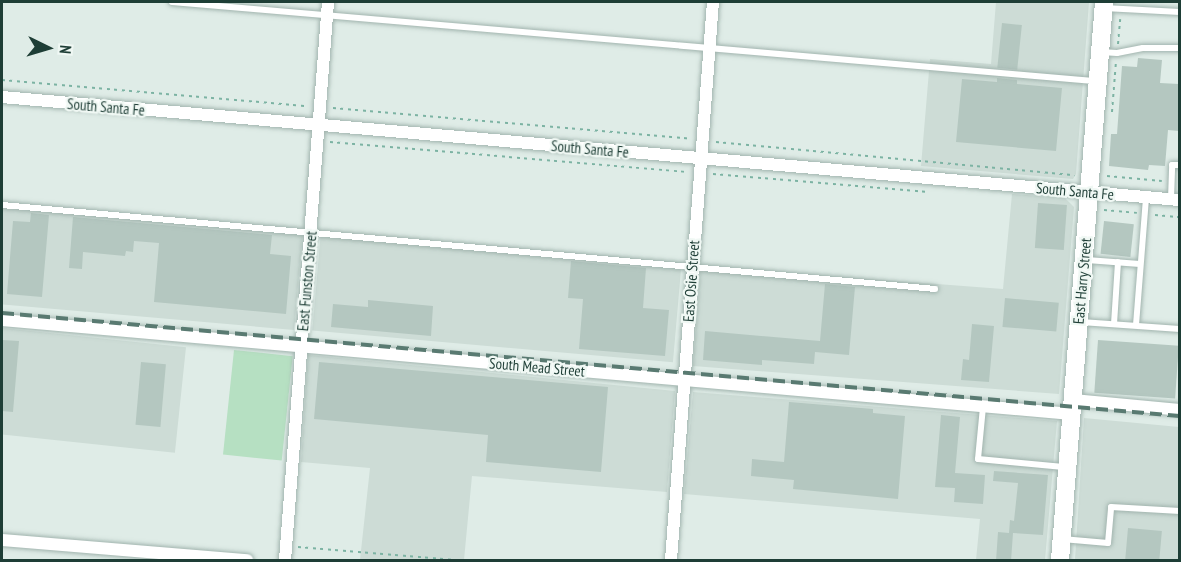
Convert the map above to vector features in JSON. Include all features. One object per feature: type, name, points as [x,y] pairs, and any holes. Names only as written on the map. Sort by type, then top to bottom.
[{"type":"street","name":"East Osie Street","points":[[670,561],[713,2]]},
{"type":"street","name":"East Harry Street","points":[[1060,561],[1104,5]]},
{"type":"street","name":"East Funston Street","points":[[285,561],[328,8]]},
{"type":"street","name":"South Santa Fe","points":[[2,97],[1175,199]]},
{"type":"street","name":"South Mead Street","points":[[2,320],[982,406],[1179,410]]},
{"type":"street","points":[[2,540],[247,561]]},
{"type":"lane","points":[[171,2],[328,8],[1098,82]]},
{"type":"lane","points":[[1142,2],[1142,10]]},
{"type":"lane","points":[[1104,5],[1179,12]]},
{"type":"lane","points":[[1100,52],[1117,53],[1143,48],[1179,48]]},
{"type":"lane","points":[[1175,199],[1172,165],[1179,165]]},
{"type":"lane","points":[[1136,325],[1146,197]]},
{"type":"lane","points":[[2,205],[935,289]]},
{"type":"lane","points":[[1084,260],[1140,264]]},
{"type":"lane","points":[[1114,324],[1118,262]]},
{"type":"lane","points":[[1079,322],[1179,329]]},
{"type":"lane","points":[[982,406],[978,459],[1068,467]]},
{"type":"lane","points":[[1062,538],[1108,543],[1111,507],[1179,511]]},
{"type":"path","points":[[2,80],[1077,175]]},
{"type":"path","points":[[1107,176],[1172,182]]},
{"type":"path","points":[[298,547],[455,561]]},
{"type":"shaded area","points":[[996,2],[1089,2],[1076,174],[1073,179],[921,166],[930,59],[991,64]]},
{"type":"shaded area","points":[[1012,194],[1065,198],[1074,207],[1059,394],[693,366],[701,266],[1003,289]]},
{"type":"shaded area","points":[[2,203],[303,229],[294,330],[2,304]]},
{"type":"shaded area","points":[[321,231],[682,263],[673,362],[312,331]]},
{"type":"shaded area","points":[[2,328],[186,347],[175,453],[2,435]]},
{"type":"shaded area","points":[[308,355],[675,391],[667,492],[472,476],[464,560],[360,560],[370,468],[301,462]]},
{"type":"shaded area","points":[[693,392],[1057,421],[1045,560],[976,560],[980,519],[684,494]]},
{"type":"shaded area","points":[[1084,418],[1179,427],[1179,560],[1075,560]]},
{"type":"green space","points":[[234,350],[293,356],[282,461],[223,454]]},
{"type":"building","points":[[1002,23],[1022,25],[1017,70],[997,68]]},
{"type":"building","points":[[1138,58],[1162,60],[1160,83],[1179,84],[1179,131],[1168,130],[1165,166],[1149,165],[1148,170],[1109,166],[1111,134],[1117,134],[1122,66],[1137,67]]},
{"type":"building","points":[[997,78],[1017,80],[1017,84],[1062,88],[1056,151],[956,142],[962,79],[997,82]]},
{"type":"building","points":[[1038,203],[1067,205],[1064,250],[1035,248]]},
{"type":"building","points":[[31,213],[49,215],[42,297],[7,294],[13,221],[30,222]]},
{"type":"building","points":[[73,217],[272,235],[270,254],[291,256],[286,314],[154,302],[159,243],[134,241],[133,252],[126,251],[125,256],[83,252],[82,269],[69,268]]},
{"type":"building","points":[[1104,221],[1134,224],[1130,257],[1101,254]]},
{"type":"building","points":[[571,261],[646,268],[643,308],[669,310],[665,356],[579,349],[583,299],[568,298]]},
{"type":"building","points":[[825,284],[855,287],[849,355],[815,352],[814,364],[762,360],[762,365],[703,360],[705,331],[820,341]]},
{"type":"building","points":[[1005,298],[1059,303],[1056,332],[1002,327]]},
{"type":"building","points":[[368,300],[433,306],[431,336],[331,327],[333,304],[368,307]]},
{"type":"building","points":[[972,324],[994,326],[989,382],[961,380],[963,359],[969,360]]},
{"type":"building","points":[[2,340],[19,341],[13,412],[2,411]]},
{"type":"building","points":[[1098,340],[1179,346],[1175,399],[1094,393]]},
{"type":"building","points":[[141,362],[166,364],[160,427],[136,425]]},
{"type":"building","points":[[319,362],[608,387],[601,472],[486,462],[488,435],[314,419]]},
{"type":"building","points":[[789,402],[873,409],[873,413],[905,416],[898,499],[793,489],[794,480],[751,476],[752,459],[784,462]]},
{"type":"building","points":[[941,415],[960,417],[955,473],[985,475],[983,504],[954,502],[955,488],[935,487]]},
{"type":"building","points":[[994,471],[1048,475],[1043,535],[1013,533],[1011,561],[996,561],[998,532],[1009,533],[1010,520],[1014,521],[1018,483],[993,481]]},
{"type":"building","points":[[1128,528],[1162,531],[1159,560],[1125,560]]},
{"type":"railway","points":[[2,313],[1180,416]]}]
